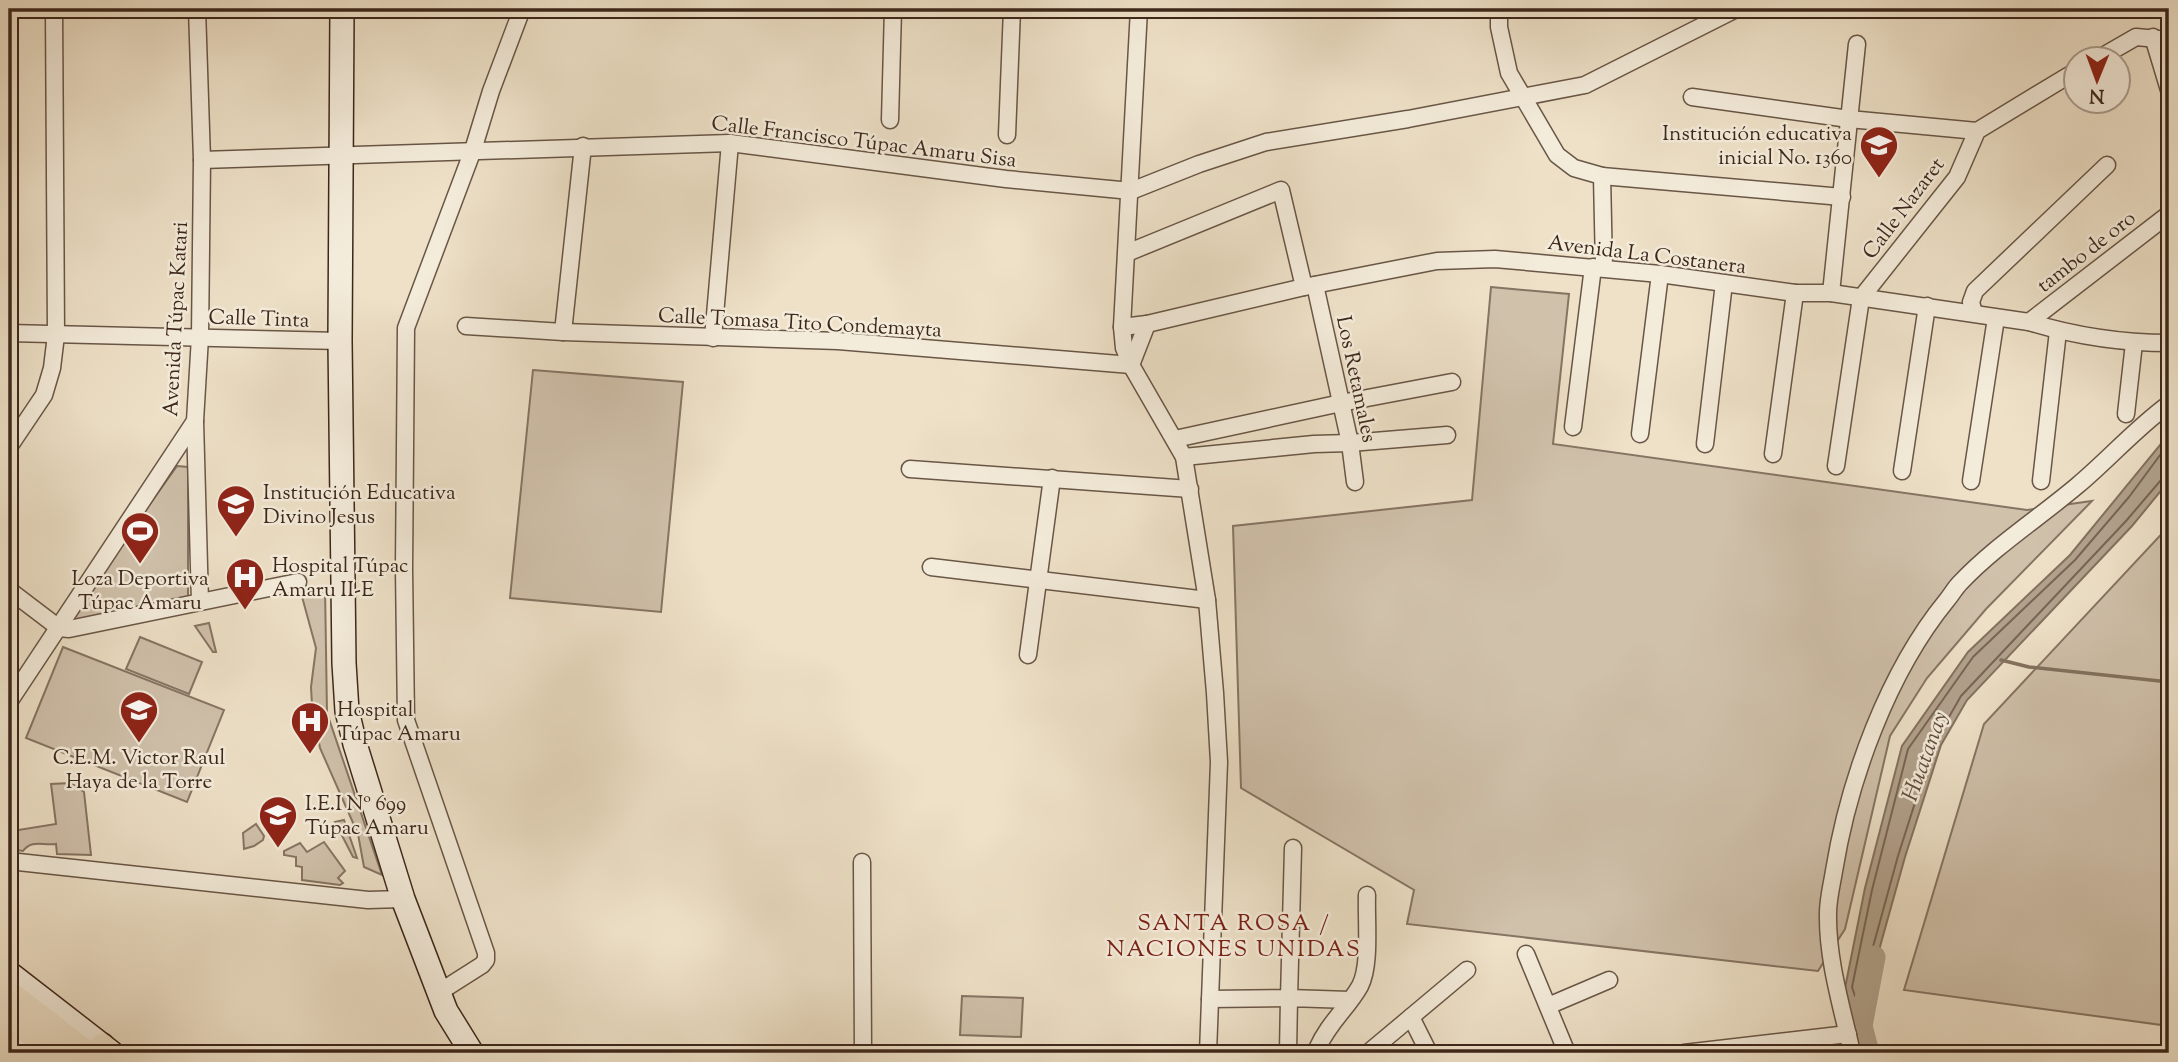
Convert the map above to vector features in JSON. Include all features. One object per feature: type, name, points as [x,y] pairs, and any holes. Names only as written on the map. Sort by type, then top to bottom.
[{"type":"main road","points":[[342,9],[340,341],[347,711],[403,899],[446,1011],[472,1053]]},
{"type":"main road","points":[[12,982],[102,1051]]},
{"type":"main road","points":[[9,1017],[56,1053]]},
{"type":"main road","points":[[9,1035],[32,1053]]},
{"type":"street","points":[[9,447],[44,395],[52,368],[56,335],[54,9]]},
{"type":"street","name":"Avenida Túpac Katari","points":[[9,702],[195,421],[200,337],[202,160],[197,9]]},
{"type":"street","points":[[438,993],[486,960],[406,720],[406,328],[473,150],[491,91],[522,9]]},
{"type":"street","points":[[890,120],[893,9]]},
{"type":"street","points":[[1007,135],[1012,9]]},
{"type":"street","points":[[1139,9],[1122,327],[1124,348],[1131,365],[1184,457],[1206,600],[1219,762],[1208,1053]]},
{"type":"street","points":[[1499,9],[1499,27],[1509,73],[1557,155],[1574,168],[1602,176],[1842,197]]},
{"type":"street","points":[[1131,191],[1199,164],[1266,142],[1408,119],[1585,85],[1736,9]]},
{"type":"street","points":[[2120,46],[2136,37],[2169,40]]},
{"type":"street","points":[[2153,37],[2169,90]]},
{"type":"street","points":[[1831,293],[1857,44]]},
{"type":"street","points":[[1692,97],[1849,119],[1977,131],[2062,80]]},
{"type":"street","name":"Calle Nazaret","points":[[1861,298],[1957,177],[1977,131]]},
{"type":"street","points":[[713,338],[730,143]]},
{"type":"street","name":"Calle Francisco Túpac Amaru Sisa","points":[[202,160],[730,143],[993,177],[1131,191]]},
{"type":"street","points":[[563,332],[583,146]]},
{"type":"street","points":[[1974,313],[1971,302],[1975,290],[2107,165]]},
{"type":"street","points":[[1573,427],[1599,267],[1602,176]]},
{"type":"street","name":"Los Retamales","points":[[1127,253],[1281,190],[1341,403],[1355,482]]},
{"type":"street","name":"tambo de oro","points":[[2029,322],[2169,214]]},
{"type":"street","name":"Avenida La Costanera","points":[[1122,327],[1147,324],[1310,286],[1437,261],[1496,259],[1599,267],[1795,293],[1831,293],[2029,322],[2058,331],[2133,344],[2169,343]]},
{"type":"street","points":[[1640,435],[1660,274]]},
{"type":"street","points":[[1705,444],[1724,283]]},
{"type":"street","points":[[1773,454],[1795,293]]},
{"type":"street","points":[[1836,466],[1861,298]]},
{"type":"street","points":[[1902,471],[1927,306]]},
{"type":"street","points":[[1971,481],[1996,318]]},
{"type":"street","points":[[1131,365],[1147,324]]},
{"type":"street","name":"Calle Tomasa Tito Condemayta","points":[[466,326],[838,341],[1131,365]]},
{"type":"street","points":[[2041,481],[2058,331]]},
{"type":"street","name":"Calle Tinta","points":[[9,333],[340,341]]},
{"type":"street","points":[[2126,414],[2133,344]]},
{"type":"street","points":[[1175,439],[1452,382]]},
{"type":"street","points":[[1852,1053],[1829,943],[1828,910],[1833,875],[1846,812],[1856,780],[1878,721],[1911,653],[1930,621],[1958,585],[1982,562],[2079,484],[2169,404]]},
{"type":"street","points":[[195,421],[201,602]]},
{"type":"street","points":[[1184,457],[1314,444],[1447,435]]},
{"type":"street","points":[[910,469],[1189,489]]},
{"type":"street","points":[[1028,655],[1036,580],[1052,478]]},
{"type":"street","points":[[932,567],[1206,600]]},
{"type":"street","points":[[9,590],[59,628],[69,629],[298,582]]},
{"type":"street","points":[[1288,1053],[1293,848]]},
{"type":"street","points":[[9,861],[368,900],[403,899]]},
{"type":"street","points":[[862,862],[863,1053]]},
{"type":"street","points":[[1317,1049],[1325,1030],[1360,986],[1365,971],[1367,895]]},
{"type":"street","points":[[1526,954],[1567,1053]]},
{"type":"street","points":[[1368,1053],[1467,970]]},
{"type":"street","points":[[1548,1006],[1609,980]]},
{"type":"street","points":[[1210,999],[1350,1000]]},
{"type":"street","points":[[1411,1017],[1429,1053]]},
{"type":"street","points":[[1684,1053],[1848,1034]]},
{"type":"shaded area","points":[[1491,287],[1569,294],[1553,444],[2027,510],[2092,501],[1986,609],[1927,678],[1890,736],[1845,929],[1818,971],[1407,924],[1414,890],[1241,788],[1233,526],[1472,500]]},
{"type":"shaded area","points":[[533,370],[683,382],[661,612],[510,598]]},
{"type":"shaded area","points":[[177,466],[188,467],[188,600],[65,623]]},
{"type":"shaded area","points":[[2169,526],[2169,1026],[1904,990],[1984,724]]},
{"type":"shaded area","points":[[325,587],[327,713],[382,875],[364,867],[358,834],[320,748],[311,687],[316,648],[301,593]]},
{"type":"shaded area","points":[[209,623],[216,652],[213,652],[195,626]]},
{"type":"shaded area","points":[[140,637],[202,662],[189,694],[126,669]]},
{"type":"shaded area","points":[[63,647],[224,710],[187,802],[26,738]]},
{"type":"shaded area","points":[[71,783],[84,792],[91,855],[57,854],[56,844],[34,844],[23,851],[9,849],[9,834],[56,824],[51,784]]},
{"type":"shaded area","points":[[344,820],[357,858],[353,857],[335,822]]},
{"type":"shaded area","points":[[256,824],[264,836],[263,840],[244,849],[243,833]]},
{"type":"shaded area","points":[[324,842],[345,871],[338,878],[343,883],[340,885],[302,880],[302,867],[296,866],[296,857],[284,855],[284,851],[300,843],[307,852]]},
{"type":"shaded area","points":[[962,996],[1023,998],[1021,1037],[960,1035]]},
{"type":"water","points":[[2169,434],[2169,481],[2132,526],[1967,700],[1941,745],[1905,857],[1869,986],[1861,1026],[1869,1053],[1858,1053],[1845,988],[1865,888],[1902,746],[1968,652],[2070,555]]},
{"type":"waterway","points":[[2001,660],[2029,667],[2169,682]]},
{"type":"waterway","name":"Huatanay","points":[[1868,1053],[1861,1026],[1874,957]]},
{"type":"place","name":"Institución educativa inicial No. 1360","points":[[1879,179]]},
{"type":"place","name":"Institución Educativa Divino Jesus","points":[[236,538]]},
{"type":"place","name":"Loza Deportiva Túpac Amaru","points":[[140,565]]},
{"type":"place","name":"Hospital Túpac Amaru II-E","points":[[245,611]]},
{"type":"place","name":"C.E.M. Victor Raul Haya de la Torre","points":[[139,744]]},
{"type":"place","name":"Hospital Túpac Amaru","points":[[310,755]]},
{"type":"place","name":"I.E.I Nº 699 Túpac Amaru","points":[[278,849]]},
{"type":"district","name":"SANTA ROSA / NACIONES UNIDAS","points":[[1234,935]]}]
